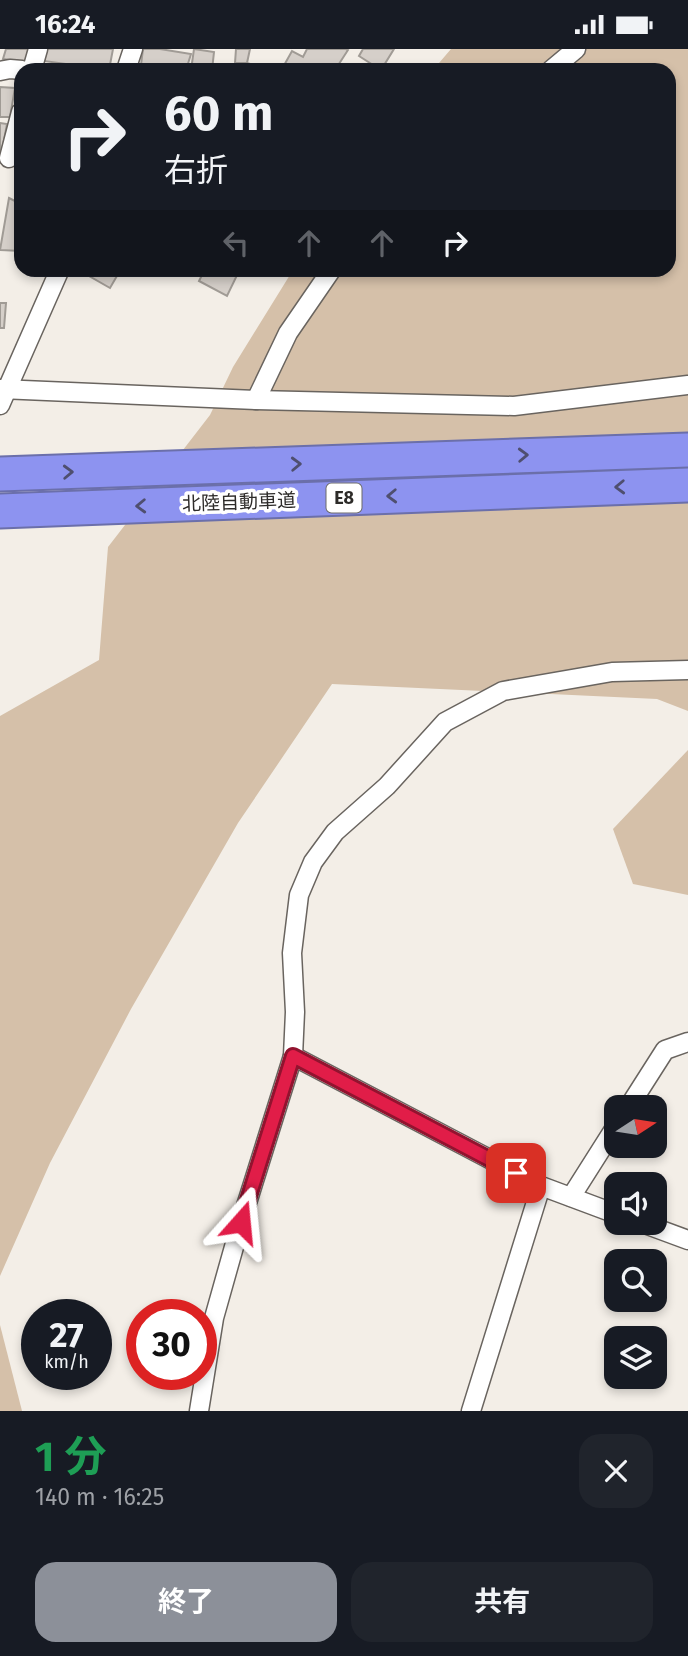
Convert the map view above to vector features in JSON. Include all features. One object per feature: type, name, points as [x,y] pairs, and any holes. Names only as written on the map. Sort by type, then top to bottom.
[{"type":"highway","name":"北陸自動車道","points":[[0,474],[688,450]]},
{"type":"highway","name":"北陸自動車道","points":[[0,511],[688,485]]},
{"type":"street","points":[[559,63],[576,49]]},
{"type":"street","points":[[9,158],[14,139]]},
{"type":"street","points":[[56,277],[2,394],[514,406],[688,385]]},
{"type":"street","points":[[256,400],[288,333],[326,277]]},
{"type":"street","points":[[199,1411],[214,1318],[293,1056],[295,1012],[292,953],[299,895],[313,862],[335,832],[387,786],[445,722],[503,691],[612,672],[688,670]]},
{"type":"street","points":[[636,1095],[665,1050],[688,1042]]},
{"type":"street","points":[[293,1056],[541,1186],[604,1210]]},
{"type":"street","points":[[570,1197],[604,1145]]},
{"type":"street","points":[[471,1411],[541,1186]]},
{"type":"street","points":[[667,1232],[688,1240]]},
{"type":"shaded area","points":[[451,49],[688,49],[688,711],[657,699],[332,684],[238,823],[131,1009],[50,1163],[0,1276],[0,716],[99,660],[108,547],[210,415],[233,367],[289,277],[676,277],[676,63],[439,63]]},
{"type":"shaded area","points":[[688,750],[688,895],[633,884],[613,829]]},
{"type":"shaded area","points":[[0,1325],[22,1411],[0,1411]]},
{"type":"building","points":[[6,49],[28,49],[27,62],[3,59]]},
{"type":"building","points":[[47,49],[113,49],[110,63],[44,61]]},
{"type":"building","points":[[143,49],[191,54],[188,63],[141,63]]},
{"type":"building","points":[[194,49],[214,52],[213,63],[192,63]]},
{"type":"building","points":[[236,49],[250,49],[247,63],[235,63]]},
{"type":"building","points":[[307,49],[348,50],[340,63],[285,63],[292,51],[303,57]]},
{"type":"building","points":[[363,49],[394,49],[385,63],[370,63],[359,56]]},
{"type":"building","points":[[0,87],[14,88],[10,117],[0,117]]},
{"type":"building","points":[[0,123],[7,124],[1,156],[0,156]]},
{"type":"building","points":[[9,198],[14,200],[14,251],[0,250]]},
{"type":"building","points":[[91,277],[116,277],[110,288]]},
{"type":"building","points":[[201,277],[236,277],[227,296],[199,281]]},
{"type":"building","points":[[0,303],[6,303],[4,328],[0,328]]},
{"type":"route","points":[[241,1222],[293,1056],[516,1173]]}]
